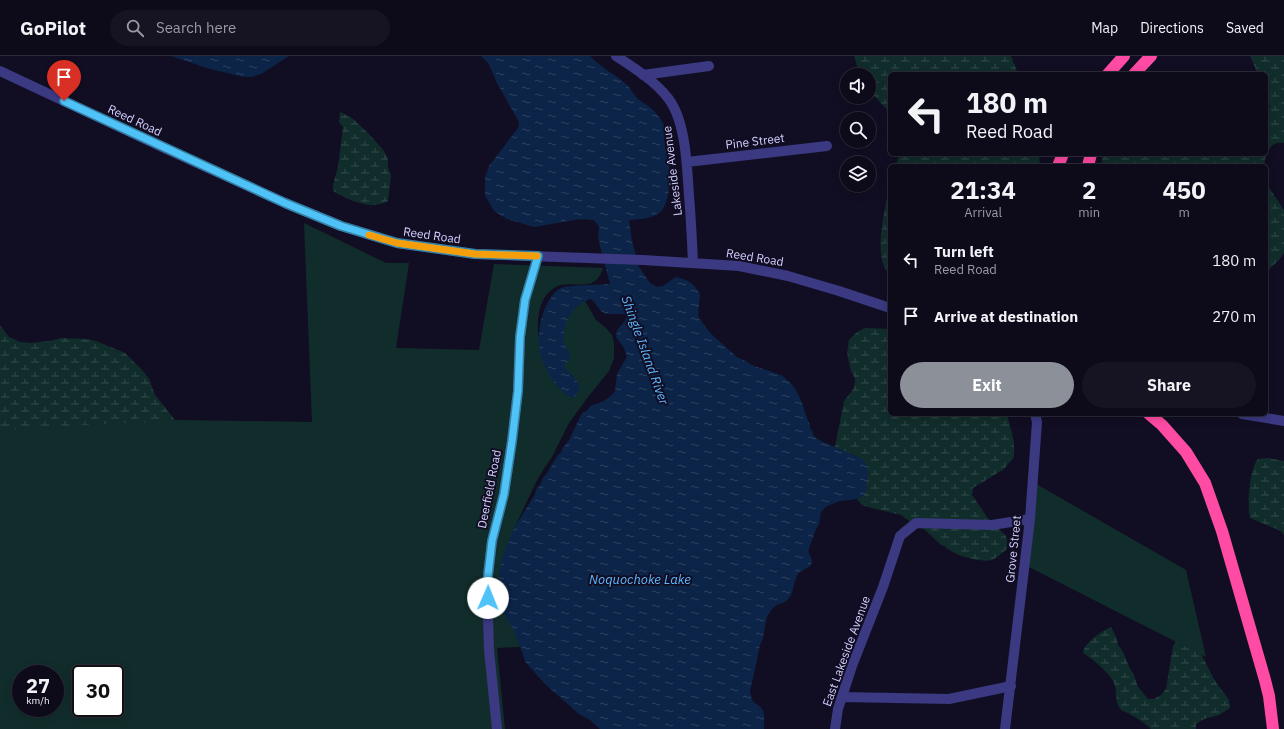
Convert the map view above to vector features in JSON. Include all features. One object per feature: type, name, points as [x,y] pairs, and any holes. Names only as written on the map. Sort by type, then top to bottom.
[{"type":"highway","points":[[1110,72],[1124,56]]},
{"type":"highway","points":[[1136,72],[1151,56]]},
{"type":"highway","points":[[1151,416],[1162,425],[1186,452],[1205,483],[1220,524],[1265,680],[1269,696],[1273,729]]},
{"type":"street","name":"Lakeside Avenue","points":[[616,56],[643,75],[663,92],[669,98],[676,111],[682,132],[686,162],[692,240],[692,263]]},
{"type":"street","points":[[643,75],[709,66]]},
{"type":"street","name":"Reed Road","points":[[0,71],[285,203],[341,226],[397,243],[475,254],[599,258],[739,266],[788,276],[839,290],[888,307]]},
{"type":"street","name":"Pine Street","points":[[686,162],[827,146]]},
{"type":"street","name":"Deerfield Road","points":[[497,729],[489,650],[487,584],[492,541],[504,494],[512,441],[518,391],[520,337],[525,300],[538,256]]},
{"type":"street","name":"Grove Street","points":[[1005,729],[1030,519],[1037,422],[1036,416]]},
{"type":"street","points":[[1254,416],[1284,421]]},
{"type":"street","name":"East Lakeside Avenue","points":[[835,729],[838,709],[852,666],[900,536],[916,523],[992,525],[1030,519]]},
{"type":"street","points":[[842,696],[949,700],[1011,686]]},
{"type":"green space","points":[[854,56],[1011,56],[1017,72],[888,72],[888,111],[876,98],[876,68],[858,68]]},
{"type":"green space","points":[[1250,56],[1284,56],[1284,143],[1277,143],[1273,145],[1268,151],[1268,110],[1270,107],[1268,100],[1268,72],[1257,72]]},
{"type":"green space","points":[[340,112],[352,118],[384,151],[388,159],[388,168],[391,175],[388,201],[381,204],[367,205],[353,201],[333,191],[333,185],[338,167],[343,127],[339,122]]},
{"type":"green space","points":[[898,156],[1039,156],[1040,164],[896,164]]},
{"type":"green space","points":[[1103,156],[1266,156],[1264,164],[1101,164]]},
{"type":"green space","points":[[1268,186],[1284,210],[1284,253],[1268,270]]},
{"type":"green space","points":[[888,194],[888,272],[884,267],[881,257],[881,232]]},
{"type":"green space","points":[[304,223],[386,263],[409,263],[396,348],[479,350],[494,264],[603,268],[600,276],[590,284],[558,286],[551,290],[541,304],[539,313],[538,331],[541,347],[555,322],[584,299],[596,320],[612,335],[614,343],[614,358],[609,371],[569,423],[553,455],[538,478],[514,529],[535,646],[497,648],[505,729],[0,729],[0,430],[180,420],[312,422]]},
{"type":"green space","points":[[0,325],[9,337],[20,342],[31,343],[62,338],[87,339],[96,341],[125,353],[149,379],[155,395],[175,420],[185,427],[120,559],[116,665],[72,665],[72,674],[64,674],[64,665],[12,665],[12,669],[0,668]]},
{"type":"green space","points":[[865,328],[888,329],[888,416],[1008,416],[1014,442],[1014,457],[1004,469],[973,488],[972,495],[987,517],[1005,535],[1007,539],[1007,549],[994,559],[987,561],[974,559],[953,552],[941,545],[924,529],[916,526],[901,515],[862,505],[857,499],[864,495],[862,459],[835,447],[844,401],[854,388],[855,379],[851,371],[847,353],[849,340],[857,332]]},
{"type":"green space","points":[[1268,458],[1284,461],[1284,535],[1281,531],[1250,518],[1249,497],[1251,479],[1255,464],[1258,459]]},
{"type":"green space","points":[[1031,481],[1186,570],[1206,657],[1025,565]]},
{"type":"green space","points":[[1111,627],[1138,687],[1148,699],[1154,699],[1161,695],[1166,689],[1173,646],[1178,638],[1200,652],[1215,681],[1229,700],[1230,708],[1219,715],[1204,719],[1196,724],[1196,729],[1151,729],[1137,718],[1122,711],[1116,699],[1116,688],[1111,678],[1100,666],[1083,653],[1090,641],[1098,634]]},
{"type":"water","points":[[171,56],[289,56],[261,74],[251,77],[244,77],[210,69]]},
{"type":"water","name":"Noquochoke Lake","points":[[481,56],[590,56],[627,85],[638,99],[655,112],[662,121],[664,128],[665,148],[667,152],[670,175],[666,202],[659,213],[649,218],[629,220],[632,241],[639,267],[650,283],[657,287],[663,286],[676,277],[684,279],[693,285],[700,294],[698,316],[709,332],[738,358],[754,366],[778,374],[788,381],[796,390],[802,402],[813,435],[819,440],[862,459],[867,465],[868,471],[866,491],[864,495],[857,499],[840,501],[827,506],[821,512],[819,524],[808,551],[812,560],[811,565],[798,574],[788,599],[774,607],[767,617],[750,692],[753,702],[763,710],[764,729],[600,729],[590,720],[579,714],[545,684],[526,663],[514,631],[498,599],[496,590],[502,558],[513,530],[543,478],[569,440],[582,413],[587,411],[590,406],[604,401],[615,391],[617,374],[627,357],[624,348],[616,337],[617,330],[625,321],[627,315],[604,313],[591,299],[576,307],[569,316],[565,327],[564,341],[565,346],[571,355],[564,366],[578,383],[579,391],[572,398],[566,395],[556,385],[544,365],[539,344],[540,326],[545,308],[555,293],[561,288],[610,284],[598,238],[599,227],[594,220],[580,219],[534,227],[507,219],[494,211],[485,195],[485,178],[489,166],[518,128],[519,122],[496,81],[489,64]]},
{"type":"slow traffic","points":[[369,235],[397,243],[475,254],[537,256]]},
{"type":"route","points":[[64,101],[285,203],[341,226],[397,243],[475,254],[538,256],[525,300],[520,337],[518,391],[512,441],[504,494],[492,541],[487,584],[488,598]]},
{"type":"water label","name":"Shingle Island River","points":[[645,350]]}]
